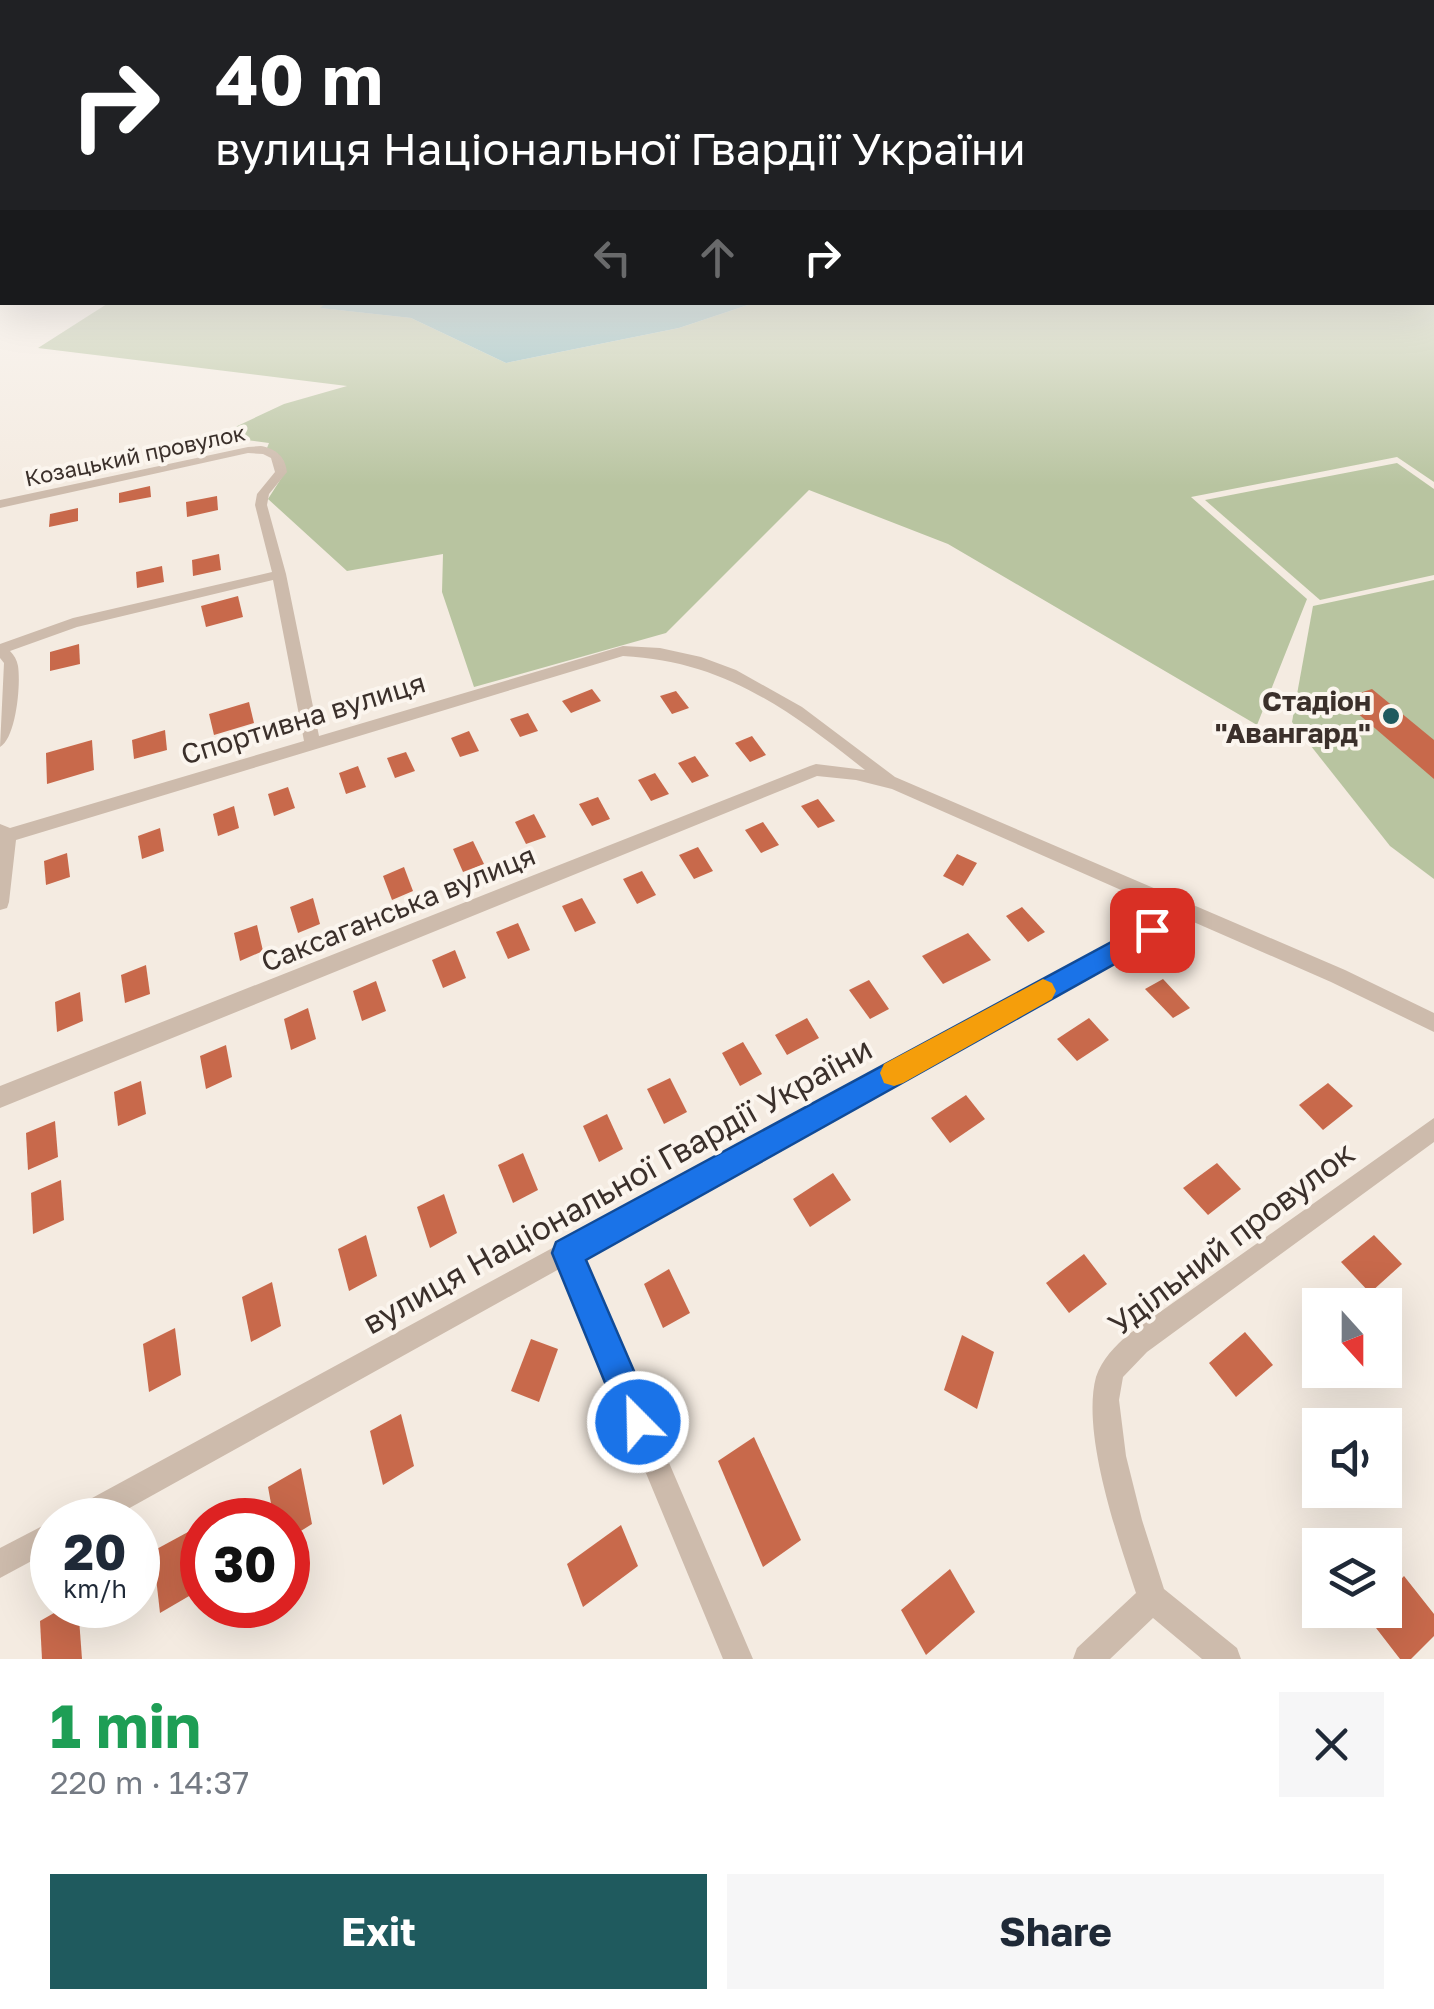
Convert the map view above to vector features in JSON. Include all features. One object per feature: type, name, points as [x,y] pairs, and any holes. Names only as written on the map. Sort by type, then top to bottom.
[{"type":"street","name":"Козацький провулок","points":[[0,504],[117,476],[265,450],[278,457],[280,477],[263,494],[260,505],[279,574],[312,743]]},
{"type":"street","points":[[0,741],[6,720],[11,663],[1,649],[73,623],[279,574]]},
{"type":"street","name":"Спортивна вулиця","points":[[3,835],[623,651],[682,655],[749,684],[839,741],[896,784]]},
{"type":"street","name":"Саксаганська вулиця","points":[[0,1097],[816,770],[896,784]]},
{"type":"street","points":[[896,784],[1338,976],[1434,1023]]},
{"type":"street","points":[[0,902],[3,835]]},
{"type":"street","name":"вулиця Національної Гвардії України","points":[[120,1498],[1187,912]]},
{"type":"street","name":"Удільний провулок","points":[[1152,1598],[1124,1511],[1109,1423],[1110,1376],[1122,1357],[1138,1344],[1434,1129]]},
{"type":"street","points":[[568,1253],[738,1659]]},
{"type":"street","points":[[0,1564],[30,1547]]},
{"type":"street","points":[[1088,1659],[1152,1598],[1226,1659]]},
{"type":"green space","points":[[64,331],[439,331],[506,363],[662,331],[1434,331],[1434,482],[1397,457],[1191,497],[1307,599],[1257,725],[948,544],[809,490],[666,633],[474,687],[442,592],[443,554],[347,571],[268,499],[284,474],[283,460],[267,448],[269,443],[216,436],[284,404],[347,386],[38,348]]},
{"type":"green space","points":[[1397,463],[1434,489],[1434,575],[1320,600],[1205,500]]},
{"type":"green space","name":"Стадіон \"Авангард\"","points":[[1434,580],[1434,879],[1390,846],[1292,722],[1313,606]]},
{"type":"water","points":[[439,331],[662,331],[506,363]]},
{"type":"building","points":[[150,486],[151,497],[119,503],[119,493]]},
{"type":"building","points":[[217,496],[218,510],[187,517],[186,502]]},
{"type":"building","points":[[78,508],[78,521],[49,527],[50,514]]},
{"type":"building","points":[[219,554],[221,570],[193,576],[192,560]]},
{"type":"building","points":[[162,566],[164,582],[137,588],[136,572]]},
{"type":"building","points":[[238,596],[243,617],[206,627],[201,606]]},
{"type":"building","points":[[79,644],[80,664],[50,671],[50,652]]},
{"type":"building","points":[[592,689],[601,701],[571,713],[562,701]]},
{"type":"building","points":[[1372,689],[1434,740],[1434,779],[1341,699]]},
{"type":"building","points":[[676,691],[689,708],[672,714],[660,696]]},
{"type":"building","points":[[249,702],[254,723],[214,735],[209,714]]},
{"type":"building","points":[[528,713],[538,731],[520,737],[510,719]]},
{"type":"building","points":[[165,730],[167,750],[134,759],[132,740]]},
{"type":"building","points":[[469,731],[479,751],[460,757],[451,738]]},
{"type":"building","points":[[752,736],[766,755],[750,762],[735,743]]},
{"type":"building","points":[[92,740],[94,770],[47,784],[46,753]]},
{"type":"building","points":[[406,752],[415,771],[395,778],[387,758]]},
{"type":"building","points":[[695,756],[709,776],[692,783],[678,763]]},
{"type":"building","points":[[358,766],[366,787],[346,794],[339,773]]},
{"type":"building","points":[[655,773],[669,794],[651,801],[638,780]]},
{"type":"building","points":[[288,787],[295,808],[274,816],[268,794]]},
{"type":"building","points":[[598,797],[610,819],[592,826],[579,804]]},
{"type":"building","points":[[818,799],[835,821],[818,828],[801,806]]},
{"type":"building","points":[[234,806],[239,828],[218,836],[213,814]]},
{"type":"building","points":[[534,814],[546,837],[526,844],[515,822]]},
{"type":"building","points":[[763,822],[779,845],[761,853],[745,830]]},
{"type":"building","points":[[160,828],[164,851],[142,859],[138,836]]},
{"type":"building","points":[[473,841],[484,864],[463,872],[453,849]]},
{"type":"building","points":[[698,847],[713,871],[694,879],[679,855]]},
{"type":"building","points":[[67,853],[70,877],[46,885],[44,861]]},
{"type":"building","points":[[957,854],[977,863],[963,886],[943,876]]},
{"type":"building","points":[[404,867],[413,891],[392,900],[383,876]]},
{"type":"building","points":[[642,871],[656,895],[637,904],[623,879]]},
{"type":"building","points":[[313,898],[320,924],[298,933],[290,907]]},
{"type":"building","points":[[582,898],[596,923],[575,932],[562,906]]},
{"type":"building","points":[[1022,907],[1045,932],[1028,942],[1006,916]]},
{"type":"building","points":[[518,923],[530,950],[508,959],[496,932]]},
{"type":"building","points":[[257,925],[263,951],[240,961],[234,933]]},
{"type":"building","points":[[968,933],[991,960],[943,984],[922,956]]},
{"type":"building","points":[[455,950],[466,978],[443,988],[432,960]]},
{"type":"building","points":[[146,965],[150,994],[125,1003],[121,975]]},
{"type":"building","points":[[1163,979],[1190,1008],[1173,1018],[1145,989]]},
{"type":"building","points":[[869,980],[889,1009],[870,1019],[849,990]]},
{"type":"building","points":[[376,981],[386,1011],[362,1021],[353,991]]},
{"type":"building","points":[[80,992],[83,1021],[57,1032],[55,1002]]},
{"type":"building","points":[[308,1008],[316,1039],[291,1050],[284,1019]]},
{"type":"building","points":[[807,1018],[819,1038],[787,1055],[775,1035]]},
{"type":"building","points":[[1089,1018],[1109,1040],[1077,1061],[1057,1039]]},
{"type":"building","points":[[743,1042],[762,1074],[740,1086],[722,1053]]},
{"type":"building","points":[[226,1045],[232,1077],[206,1089],[200,1056]]},
{"type":"building","points":[[670,1078],[687,1112],[664,1124],[647,1089]]},
{"type":"building","points":[[141,1081],[146,1114],[118,1126],[114,1092]]},
{"type":"building","points":[[1328,1083],[1353,1106],[1323,1130],[1299,1105]]},
{"type":"building","points":[[966,1095],[985,1119],[950,1143],[931,1118]]},
{"type":"building","points":[[607,1114],[623,1149],[599,1162],[583,1126]]},
{"type":"building","points":[[55,1121],[58,1157],[28,1170],[26,1133]]},
{"type":"building","points":[[523,1153],[538,1190],[513,1203],[498,1165]]},
{"type":"building","points":[[1217,1163],[1241,1189],[1208,1215],[1183,1188]]},
{"type":"building","points":[[833,1173],[851,1200],[810,1227],[793,1199]]},
{"type":"building","points":[[61,1180],[64,1220],[33,1234],[31,1193]]},
{"type":"building","points":[[444,1194],[457,1233],[430,1248],[417,1207]]},
{"type":"building","points":[[366,1235],[377,1276],[349,1291],[338,1249]]},
{"type":"building","points":[[1374,1235],[1402,1264],[1376,1288],[1365,1288],[1341,1262]]},
{"type":"building","points":[[1084,1254],[1107,1284],[1069,1313],[1046,1283]]},
{"type":"building","points":[[669,1269],[690,1313],[663,1328],[644,1284]]},
{"type":"building","points":[[272,1282],[281,1326],[251,1342],[242,1297]]},
{"type":"building","points":[[175,1328],[181,1375],[149,1392],[143,1344]]},
{"type":"building","points":[[1245,1332],[1273,1365],[1236,1397],[1209,1363]]},
{"type":"building","points":[[962,1335],[994,1352],[977,1409],[944,1390]]},
{"type":"building","points":[[531,1339],[558,1349],[539,1402],[511,1391]]},
{"type":"building","points":[[401,1414],[414,1466],[383,1485],[370,1431]]},
{"type":"building","points":[[754,1437],[801,1540],[763,1567],[718,1461]]},
{"type":"building","points":[[301,1468],[307,1498],[270,1498],[268,1487]]},
{"type":"building","points":[[621,1525],[638,1566],[583,1607],[567,1564]]},
{"type":"building","points":[[180,1536],[180,1601],[160,1613],[160,1547]]},
{"type":"building","points":[[950,1569],[975,1612],[926,1655],[901,1610]]},
{"type":"building","points":[[1402,1578],[1434,1614],[1434,1636],[1411,1659],[1400,1659],[1376,1628],[1402,1628]]},
{"type":"building","points":[[40,1628],[80,1628],[82,1659],[42,1659]]},
{"type":"slow traffic","points":[[894,1073],[1043,991]]},
{"type":"place","name":"Стадіон \"Авангард\"","points":[[1391,716]]},
{"type":"route","points":[[638,1422],[568,1253],[1152,930]]}]
